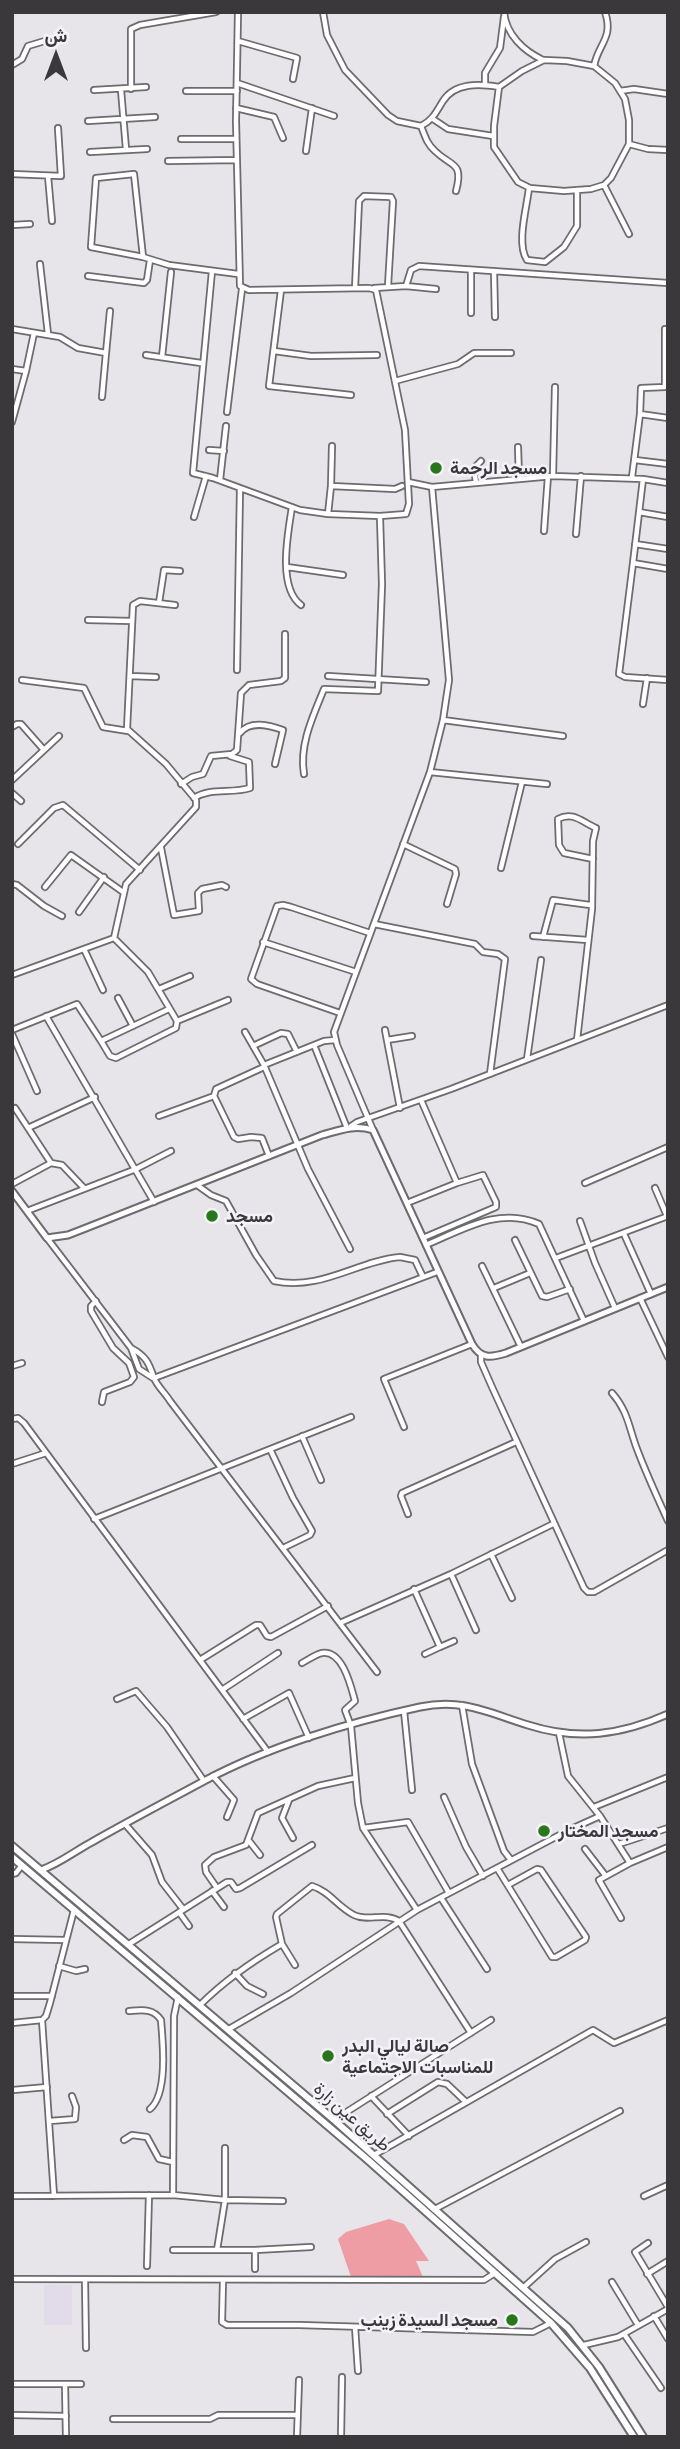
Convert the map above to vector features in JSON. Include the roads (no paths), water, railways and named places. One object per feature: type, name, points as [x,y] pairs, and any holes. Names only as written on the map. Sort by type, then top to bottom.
[{"type":"main road","name":"طريق عين زارة","points":[[12,1846],[334,2120],[584,2345],[643,2437]]},
{"type":"main road","name":"طريق عين زارة","points":[[12,1857],[368,2160],[551,2323],[583,2359],[634,2437]]},
{"type":"street","points":[[131,89],[131,29],[140,25],[216,12]]},
{"type":"street","points":[[227,412],[242,289],[238,274],[236,139],[238,12]]},
{"type":"street","points":[[323,12],[327,35],[345,70],[397,121],[421,126],[433,119],[445,98],[456,89],[485,85],[499,87],[544,60]]},
{"type":"street","points":[[594,66],[608,36],[605,12]]},
{"type":"street","points":[[499,87],[493,136],[496,150],[518,182],[530,188],[577,190],[604,185],[611,178],[629,144],[629,120],[620,91],[594,66],[544,60],[526,51],[518,43],[504,15]]},
{"type":"street","points":[[485,85],[486,70],[500,48],[504,15]]},
{"type":"street","points":[[12,65],[22,59],[28,46],[48,40]]},
{"type":"street","points":[[238,41],[297,58],[293,79]]},
{"type":"street","points":[[237,83],[334,116]]},
{"type":"street","points":[[94,90],[146,87]]},
{"type":"street","points":[[620,91],[634,89],[668,94]]},
{"type":"street","points":[[121,90],[126,149]]},
{"type":"street","points":[[187,91],[237,91]]},
{"type":"street","points":[[236,108],[274,117],[283,138]]},
{"type":"street","points":[[306,151],[312,108]]},
{"type":"street","points":[[88,121],[155,117]]},
{"type":"street","points":[[433,119],[448,129],[493,136]]},
{"type":"street","points":[[421,126],[433,150],[454,164],[458,178],[456,191]]},
{"type":"street","points":[[12,174],[57,177],[61,174],[58,128]]},
{"type":"street","points":[[181,139],[236,139]]},
{"type":"street","points":[[629,144],[668,150]]},
{"type":"street","points":[[90,152],[147,149]]},
{"type":"street","points":[[168,161],[237,160]]},
{"type":"street","points":[[143,257],[134,174],[96,178],[90,247],[150,260],[238,274]]},
{"type":"street","points":[[48,177],[52,221]]},
{"type":"street","points":[[604,185],[629,233]]},
{"type":"street","points":[[530,188],[523,254],[527,260],[540,263],[559,252],[576,229],[577,190]]},
{"type":"street","points":[[355,288],[359,201],[364,196],[391,197],[393,201],[388,286]]},
{"type":"street","points":[[12,225],[30,224]]},
{"type":"street","points":[[88,276],[144,283],[147,280],[150,260]]},
{"type":"street","points":[[40,264],[48,334]]},
{"type":"street","points":[[406,286],[415,266],[668,283]]},
{"type":"street","points":[[471,270],[471,313]]},
{"type":"street","points":[[212,271],[192,472],[292,507],[328,514],[380,516],[404,515],[408,512],[405,430],[377,293],[373,288]]},
{"type":"street","points":[[494,271],[495,317]]},
{"type":"street","points":[[162,357],[171,272]]},
{"type":"street","points":[[242,289],[388,286],[436,289]]},
{"type":"street","points":[[281,290],[270,386],[351,395]]},
{"type":"street","points":[[102,397],[110,311]]},
{"type":"street","points":[[12,329],[48,334],[67,340],[78,348],[106,353]]},
{"type":"street","points":[[632,477],[641,388],[665,387],[664,329]]},
{"type":"street","points":[[12,422],[34,333]]},
{"type":"street","points":[[274,351],[311,356],[377,355]]},
{"type":"street","points":[[395,381],[458,364],[474,353],[511,352]]},
{"type":"street","points":[[146,355],[201,363]]},
{"type":"street","points":[[12,369],[26,371]]},
{"type":"street","points":[[544,531],[551,476],[555,387]]},
{"type":"street","points":[[640,414],[668,418]]},
{"type":"street","points":[[220,480],[226,426]]},
{"type":"street","points":[[328,514],[332,446]]},
{"type":"street","points":[[518,447],[519,478]]},
{"type":"street","points":[[209,450],[223,451]]},
{"type":"street","points":[[635,460],[668,464]]},
{"type":"street","points":[[476,484],[474,468],[481,461]]},
{"type":"street","points":[[408,482],[432,487],[519,478],[581,476],[632,477],[668,483]]},
{"type":"street","points":[[576,534],[581,476]]},
{"type":"street","points":[[194,517],[206,477]]},
{"type":"street","points":[[642,479],[619,672],[625,677],[668,680]]},
{"type":"street","points":[[331,486],[395,489],[402,486]]},
{"type":"street","points":[[432,487],[449,680],[443,720],[430,772],[340,1013],[334,1031],[335,1040],[368,1120],[438,1272],[472,1344],[481,1354],[491,1357],[521,1347],[668,1287]]},
{"type":"street","points":[[237,670],[240,488]]},
{"type":"street","points":[[292,507],[286,547],[287,567],[292,596],[301,605]]},
{"type":"street","points":[[639,512],[668,517]]},
{"type":"street","points":[[304,774],[302,756],[305,741],[324,689],[378,691],[382,584],[380,516]]},
{"type":"street","points":[[635,544],[668,549]]},
{"type":"street","points":[[633,563],[668,569]]},
{"type":"street","points":[[287,567],[343,575]]},
{"type":"street","points":[[159,603],[163,572],[180,571]]},
{"type":"street","points":[[128,731],[135,603],[141,601],[175,605]]},
{"type":"street","points":[[88,620],[132,621]]},
{"type":"street","points":[[181,783],[203,774],[211,756],[235,753],[240,733],[241,693],[244,687],[285,678],[285,634]]},
{"type":"street","points":[[130,676],[156,677]]},
{"type":"street","points":[[328,676],[426,682]]},
{"type":"street","points":[[643,704],[647,678]]},
{"type":"street","points":[[22,680],[84,688],[103,726],[128,731],[166,764],[196,803],[195,810],[126,884],[114,938]]},
{"type":"street","points":[[443,720],[563,736]]},
{"type":"street","points":[[12,727],[21,724],[44,750]]},
{"type":"street","points":[[240,733],[245,727],[255,724],[283,730],[275,764]]},
{"type":"street","points":[[12,780],[59,736]]},
{"type":"street","points":[[194,798],[206,791],[250,788],[249,762],[225,755]]},
{"type":"street","points":[[430,772],[547,784]]},
{"type":"street","points":[[501,868],[522,782]]},
{"type":"street","points":[[12,793],[21,802]]},
{"type":"street","points":[[18,845],[54,808],[63,805],[140,870]]},
{"type":"street","points":[[577,1040],[592,909],[590,905],[596,828],[578,817],[558,819],[559,845],[564,853],[593,859]]},
{"type":"street","points":[[403,844],[455,869],[447,904]]},
{"type":"street","points":[[161,848],[176,916],[199,911],[200,891],[217,886],[226,887]]},
{"type":"street","points":[[45,887],[71,855],[123,892]]},
{"type":"street","points":[[79,912],[104,877]]},
{"type":"street","points":[[12,884],[62,916]]},
{"type":"street","points":[[543,937],[553,900],[590,905]]},
{"type":"street","points":[[340,1013],[257,984],[251,979],[251,974],[277,906],[283,905],[370,933]]},
{"type":"street","points":[[374,923],[475,944],[483,952],[498,954],[505,959],[490,1074]]},
{"type":"street","points":[[533,936],[588,940]]},
{"type":"street","points":[[12,975],[114,938]]},
{"type":"street","points":[[37,1091],[12,1032],[46,1016],[78,1004],[110,1056],[116,1058],[176,1028],[177,1021],[148,972],[114,938]]},
{"type":"street","points":[[264,942],[356,972]]},
{"type":"street","points":[[84,949],[103,990]]},
{"type":"street","points":[[527,1060],[541,960]]},
{"type":"street","points":[[159,989],[190,976]]},
{"type":"street","points":[[118,998],[133,1026]]},
{"type":"street","points":[[177,1021],[228,1000]]},
{"type":"street","points":[[47,1238],[68,1235],[668,1004]]},
{"type":"street","points":[[102,1041],[169,1009]]},
{"type":"street","points":[[46,1016],[154,1202]]},
{"type":"street","points":[[385,1030],[400,1108]]},
{"type":"street","points":[[246,1032],[264,1066],[314,1181],[350,1249]]},
{"type":"street","points":[[253,1046],[281,1033],[288,1034],[297,1052]]},
{"type":"street","points":[[387,1040],[412,1036]]},
{"type":"street","points":[[269,1156],[262,1138],[238,1139],[234,1136],[214,1096],[215,1090],[297,1052],[324,1041],[335,1040]]},
{"type":"street","points":[[314,1045],[349,1127]]},
{"type":"street","points":[[159,1116],[214,1096]]},
{"type":"street","points":[[28,1128],[95,1097]]},
{"type":"street","points":[[421,1100],[457,1183]]},
{"type":"street","points":[[12,1101],[51,1163]]},
{"type":"street","points":[[349,1127],[373,1130]]},
{"type":"street","points":[[585,1182],[668,1147]]},
{"type":"street","points":[[27,1211],[136,1169],[172,1152]]},
{"type":"street","points":[[12,1184],[51,1163],[62,1165],[84,1188]]},
{"type":"street","points":[[407,1203],[483,1175],[496,1202],[496,1207],[423,1238]]},
{"type":"street","points":[[197,1185],[226,1201],[274,1281],[314,1281],[400,1257],[415,1260],[423,1277]]},
{"type":"street","points":[[556,1258],[668,1216],[655,1188]]},
{"type":"street","points":[[12,1191],[131,1348],[139,1369],[154,1378],[377,1672]]},
{"type":"street","points":[[426,1245],[501,1217],[531,1220],[539,1224],[584,1321]]},
{"type":"street","points":[[580,1221],[615,1308]]},
{"type":"street","points":[[624,1234],[651,1294]]},
{"type":"street","points":[[515,1240],[544,1298],[570,1289]]},
{"type":"street","points":[[482,1266],[521,1347]]},
{"type":"street","points":[[154,1378],[438,1272]]},
{"type":"street","points":[[494,1288],[530,1273]]},
{"type":"street","points":[[640,1298],[668,1357]]},
{"type":"street","points":[[96,1301],[91,1306],[91,1311],[113,1348],[130,1363],[134,1377],[130,1382],[104,1392],[102,1402]]},
{"type":"street","points":[[404,1427],[384,1379],[472,1344]]},
{"type":"street","points":[[131,1348],[146,1357],[154,1371],[154,1378]]},
{"type":"street","points":[[481,1354],[481,1362],[516,1442],[584,1588],[588,1592],[594,1592],[668,1550]]},
{"type":"street","points":[[12,1366],[22,1363]]},
{"type":"street","points":[[612,1393],[622,1404],[633,1431],[635,1445],[668,1521]]},
{"type":"street","points":[[94,1519],[351,1417]]},
{"type":"street","points":[[12,1419],[18,1418],[24,1423],[268,1752]]},
{"type":"street","points":[[302,1436],[321,1480]]},
{"type":"street","points":[[408,1514],[402,1493],[516,1442]]},
{"type":"street","points":[[270,1448],[291,1495],[312,1531],[310,1535],[283,1548]]},
{"type":"street","points":[[12,1464],[46,1453]]},
{"type":"street","points":[[340,1623],[451,1574],[553,1524]]},
{"type":"street","points":[[491,1554],[512,1598]]},
{"type":"street","points":[[451,1574],[476,1630]]},
{"type":"street","points":[[414,1589],[440,1647]]},
{"type":"street","points":[[200,1661],[256,1625],[260,1625],[267,1636],[271,1637],[328,1606]]},
{"type":"street","points":[[425,1654],[454,1641]]},
{"type":"street","points":[[222,1690],[278,1653]]},
{"type":"street","points":[[302,1663],[323,1653],[334,1656],[346,1672],[355,1701],[345,1710],[351,1726],[355,1778],[363,1828],[417,1910]]},
{"type":"street","points":[[117,1699],[136,1691],[167,1727],[204,1781]]},
{"type":"street","points":[[243,1719],[289,1693],[309,1738]]},
{"type":"street","points":[[41,1870],[213,1776],[309,1738],[404,1711],[437,1704],[462,1704],[479,1707],[527,1725],[559,1732],[603,1734],[621,1732],[668,1714]]},
{"type":"street","points":[[462,1704],[472,1764],[505,1851],[512,1860]]},
{"type":"street","points":[[404,1711],[412,1790]]},
{"type":"street","points":[[559,1732],[568,1776],[594,1807],[630,1863]]},
{"type":"street","points":[[213,1776],[234,1801],[227,1817]]},
{"type":"street","points":[[594,1807],[668,1777]]},
{"type":"street","points":[[224,1907],[205,1865],[214,1857],[239,1849],[249,1841],[258,1813],[318,1786],[355,1778]]},
{"type":"street","points":[[444,1797],[466,1847],[483,1876]]},
{"type":"street","points":[[289,1799],[282,1818],[293,1838]]},
{"type":"street","points":[[229,2029],[291,1993],[399,1920],[600,1816]]},
{"type":"street","points":[[363,1828],[408,1822],[449,1893]]},
{"type":"street","points":[[125,1824],[152,1855],[162,1882],[181,1910],[188,1926]]},
{"type":"street","points":[[619,1844],[668,1828]]},
{"type":"street","points":[[249,1841],[261,1855]]},
{"type":"street","points":[[129,1944],[214,1889],[229,1881],[236,1889],[240,1888],[312,1845]]},
{"type":"street","points":[[621,1918],[599,1880],[668,1847]]},
{"type":"street","points":[[585,1849],[605,1875]]},
{"type":"street","points":[[50,1878],[54,1864]]},
{"type":"street","points":[[12,1874],[22,1865]]},
{"type":"street","points":[[497,1868],[552,1957],[585,1940],[586,1937],[541,1870],[537,1869],[508,1885]]},
{"type":"street","points":[[295,1965],[282,1944],[276,1917],[312,1886],[328,1894],[357,1917],[388,1916],[399,1920],[471,2033]]},
{"type":"street","points":[[441,1898],[487,1969]]},
{"type":"street","points":[[12,2023],[42,2020],[46,2016],[75,1909]]},
{"type":"street","points":[[12,1939],[65,1940]]},
{"type":"street","points":[[200,2005],[236,1973],[282,1944]]},
{"type":"street","points":[[59,1966],[76,1971],[85,1969]]},
{"type":"street","points":[[236,1973],[247,1986],[263,1994]]},
{"type":"street","points":[[12,1996],[52,1996]]},
{"type":"street","points":[[173,2195],[174,2016],[178,1997]]},
{"type":"street","points":[[130,2011],[149,2010],[161,2020],[163,2073],[158,2102],[150,2109]]},
{"type":"street","points":[[161,2020],[174,2016]]},
{"type":"street","points":[[42,2020],[54,2196]]},
{"type":"street","points":[[334,2120],[491,2020]]},
{"type":"street","points":[[374,2155],[594,2030],[614,2043],[668,2020]]},
{"type":"street","points":[[387,2114],[438,2082],[447,2084],[466,2102]]},
{"type":"street","points":[[13,2091],[47,2087]]},
{"type":"street","points":[[50,2121],[75,2119],[76,2107],[72,2096]]},
{"type":"street","points":[[370,2096],[409,2136]]},
{"type":"street","points":[[435,2210],[620,2111]]},
{"type":"street","points":[[124,2140],[132,2135],[147,2137],[159,2159],[173,2162]]},
{"type":"street","points":[[217,2250],[225,2200],[225,2148]]},
{"type":"street","points":[[644,2196],[668,2185]]},
{"type":"street","points":[[147,2266],[149,2195]]},
{"type":"street","points":[[12,2196],[173,2195],[225,2200],[283,2201]]},
{"type":"street","points":[[523,2288],[555,2259],[586,2242]]},
{"type":"street","points":[[584,2345],[624,2334],[668,2308],[635,2251],[648,2243]]},
{"type":"street","points":[[173,2250],[311,2248]]},
{"type":"street","points":[[255,2250],[255,2269]]},
{"type":"street","points":[[647,2274],[668,2261]]},
{"type":"street","points":[[12,2279],[484,2280],[495,2273]]},
{"type":"street","points":[[85,2280],[86,2348]]},
{"type":"street","points":[[223,2281],[223,2323],[533,2332],[551,2323]]},
{"type":"street","points":[[612,2282],[638,2325]]},
{"type":"street","points":[[654,2316],[668,2339]]},
{"type":"street","points":[[355,2327],[358,2371]]},
{"type":"street","points":[[624,2334],[661,2388]]},
{"type":"street","points":[[341,2437],[342,2377]]},
{"type":"street","points":[[297,2437],[299,2380]]},
{"type":"street","points":[[12,2384],[81,2384]]},
{"type":"street","points":[[65,2384],[66,2437]]},
{"type":"street","points":[[12,2415],[66,2416]]},
{"type":"street","points":[[113,2419],[210,2419],[218,2415],[297,2415]]},
{"type":"place","name":"مسجد الرحمة","points":[[436,468]]},
{"type":"place","name":"مسجد","points":[[212,1216]]},
{"type":"place","name":"مسجد المختار","points":[[544,1831]]},
{"type":"place","name":"صالة ليالي البدر للمناسبات الاجتماعية","points":[[328,2056]]},
{"type":"place","name":"مسجد السيدة زينب","points":[[512,2320]]}]
